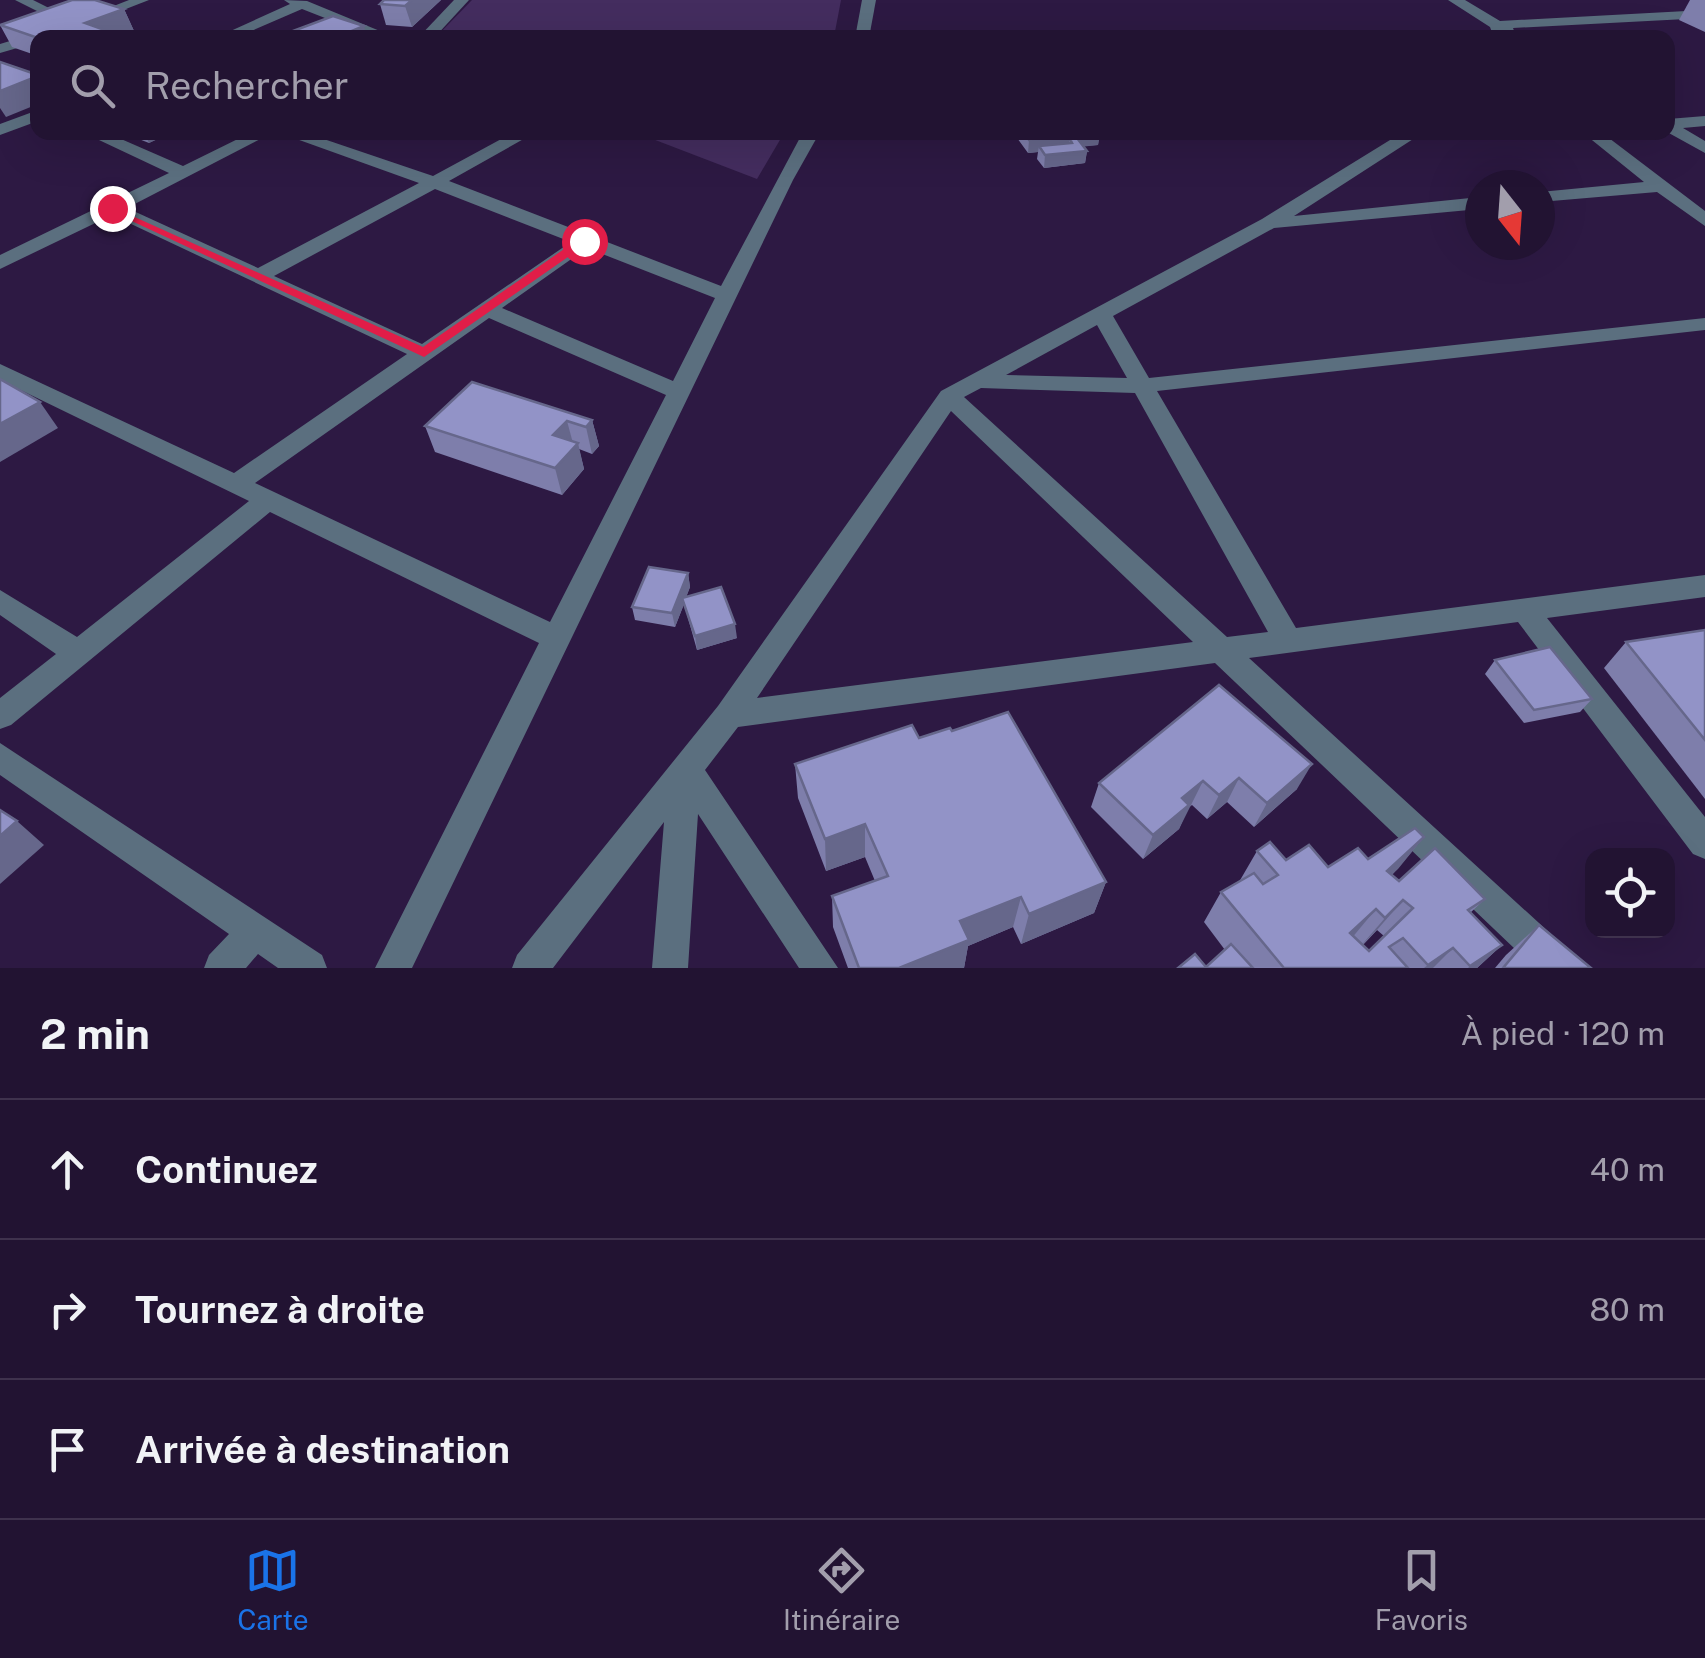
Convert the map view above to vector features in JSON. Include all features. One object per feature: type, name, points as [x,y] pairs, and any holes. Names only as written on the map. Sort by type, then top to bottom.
[{"type":"street","points":[[22,0],[74,24]]},
{"type":"street","points":[[57,30],[142,0]]},
{"type":"street","points":[[434,30],[462,0]]},
{"type":"street","points":[[863,30],[869,0]]},
{"type":"street","points":[[1455,0],[1498,30]]},
{"type":"street","points":[[238,30],[296,2],[369,30]]},
{"type":"street","points":[[1511,30],[1705,14]]},
{"type":"street","points":[[0,50],[30,39]]},
{"type":"street","points":[[0,130],[30,118]]},
{"type":"street","points":[[1675,124],[1705,121]]},
{"type":"street","points":[[1675,129],[1705,148]]},
{"type":"street","points":[[108,140],[183,173]]},
{"type":"street","points":[[0,263],[250,140]]},
{"type":"street","points":[[309,140],[434,182],[726,296]]},
{"type":"street","points":[[258,276],[513,140]]},
{"type":"street","points":[[393,968],[726,296],[808,140]]},
{"type":"street","points":[[530,968],[729,715],[961,388],[1269,224],[1403,140]]},
{"type":"street","points":[[1600,140],[1705,220]]},
{"type":"street","points":[[1555,196],[1660,186]]},
{"type":"street","points":[[1269,224],[1465,204]]},
{"type":"street","points":[[112,208],[424,353]]},
{"type":"street","points":[[234,484],[584,241]]},
{"type":"street","points":[[487,309],[679,392]]},
{"type":"street","points":[[1102,313],[1288,641]]},
{"type":"street","points":[[961,388],[1141,386],[1705,324]]},
{"type":"street","points":[[0,370],[556,638]]},
{"type":"street","points":[[961,388],[1220,650],[1561,968]]},
{"type":"street","points":[[0,716],[267,500]]},
{"type":"street","points":[[729,715],[1705,586]]},
{"type":"street","points":[[0,601],[78,654]]},
{"type":"street","points":[[1525,610],[1705,843]]},
{"type":"street","points":[[0,757],[309,968]]},
{"type":"street","points":[[670,968],[685,768]]},
{"type":"street","points":[[685,768],[820,968]]},
{"type":"street","points":[[222,968],[255,931]]},
{"type":"shaded area","points":[[472,0],[841,0],[835,30],[443,30]]},
{"type":"shaded area","points":[[655,140],[780,140],[757,179]]},
{"type":"building","points":[[72,0],[95,0],[124,9],[85,23],[105,30],[30,30],[30,35],[0,25]]},
{"type":"building","points":[[384,0],[412,0],[405,6],[380,4]]},
{"type":"building","points":[[333,16],[364,26],[354,30],[296,30]]},
{"type":"building","points":[[0,62],[30,72],[30,79],[0,91]]},
{"type":"building","points":[[1070,140],[1079,140],[1087,151],[1045,155],[1039,146],[1072,143]]},
{"type":"building","points":[[0,379],[40,402],[0,424]]},
{"type":"building","points":[[472,382],[592,420],[586,427],[567,421],[553,435],[578,443],[555,468],[425,426]]},
{"type":"building","points":[[649,567],[688,573],[672,613],[632,607]]},
{"type":"building","points":[[721,587],[735,624],[695,636],[682,598]]},
{"type":"building","points":[[1705,630],[1705,740],[1626,642]]},
{"type":"building","points":[[1550,647],[1592,699],[1534,710],[1495,660]]},
{"type":"building","points":[[1219,685],[1312,764],[1267,803],[1239,778],[1219,795],[1203,781],[1182,798],[1189,805],[1153,835],[1099,783]]},
{"type":"building","points":[[1008,712],[1106,882],[1029,914],[1021,897],[960,921],[969,940],[899,968],[859,968],[832,896],[888,876],[865,824],[825,839],[795,764],[912,725],[919,738]]},
{"type":"building","points":[[0,810],[17,821],[0,836]]},
{"type":"building","points":[[1415,828],[1424,837],[1387,871],[1399,881],[1435,848],[1485,899],[1468,910],[1502,945],[1470,966],[1453,948],[1428,965],[1403,938],[1389,947],[1408,968],[1284,968],[1221,892],[1254,873],[1263,884],[1278,875],[1257,851],[1270,842],[1286,860],[1309,845],[1328,867],[1358,848],[1368,859]],"holes":[[[1403,900],[1413,908],[1369,951],[1350,933],[1376,909],[1385,918]]]},
{"type":"building","points":[[1539,925],[1591,968],[1503,968]]},
{"type":"building","points":[[1231,944],[1253,968],[1178,968],[1195,954],[1206,967]]},
{"type":"route","points":[[112,208],[424,353],[584,241]]}]
